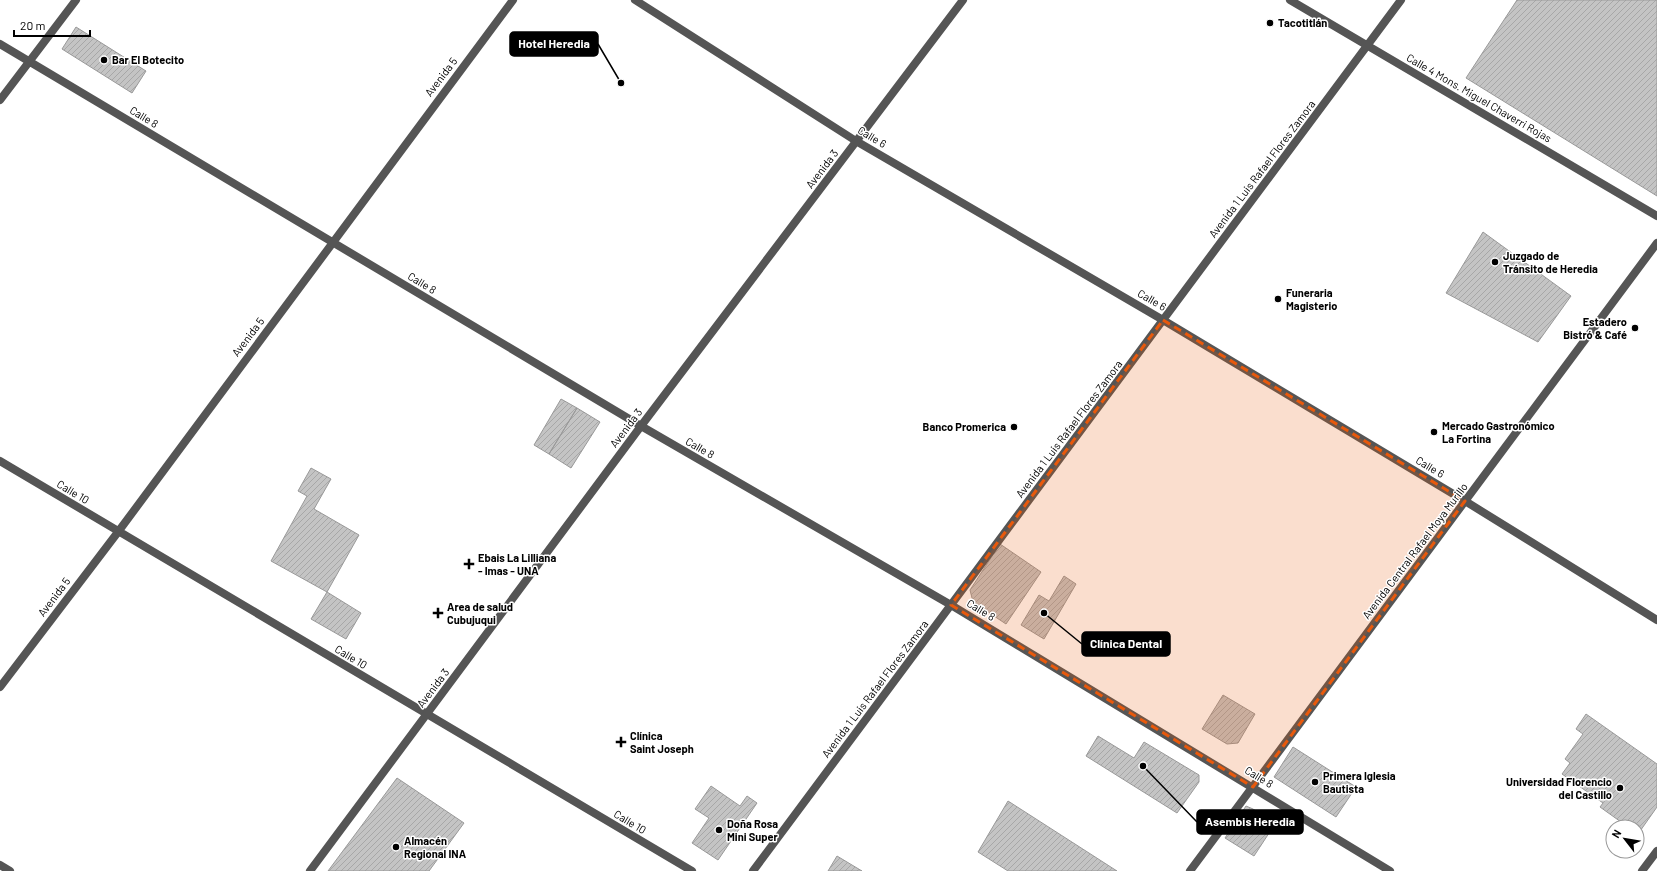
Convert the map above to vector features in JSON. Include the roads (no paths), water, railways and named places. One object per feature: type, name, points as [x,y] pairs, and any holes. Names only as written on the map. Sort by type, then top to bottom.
[{"type":"street","points":[[0,100],[76,0]]},
{"type":"street","name":"Avenida 5","points":[[0,687],[118,532],[513,0]]},
{"type":"street","name":"Calle 6","points":[[635,0],[856,141],[1164,320],[1465,501],[1657,620]]},
{"type":"street","name":"Avenida 3","points":[[310,871],[641,426],[963,0]]},
{"type":"street","name":"Calle 4 Mons. Miguel Chaverri Rojas","points":[[1290,0],[1657,216]]},
{"type":"street","name":"Avenida 1 Luis Rafael Flores Zamora","points":[[754,871],[1401,0]]},
{"type":"street","name":"Calle 8","points":[[0,44],[641,426],[951,605],[1253,786],[1390,871]]},
{"type":"street","name":"Avenida Central Rafael Moya Murillo","points":[[1190,871],[1657,243]]},
{"type":"street","name":"Calle 10","points":[[0,461],[692,871]]},
{"type":"street","points":[[1642,871],[1657,851]]},
{"type":"street","points":[[0,865],[10,871]]},
{"type":"place","name":"Tacotitlán","points":[[1270,23]]},
{"type":"place","name":"Bar El Botecito","points":[[104,60]]},
{"type":"place","name":"Hotel Heredia","points":[[621,83]]},
{"type":"place","name":"Juzgado de Tránsito de Heredia","points":[[1495,262]]},
{"type":"place","name":"Funeraria Magisterio","points":[[1278,299]]},
{"type":"place","name":"Estadero Bistró & Café","points":[[1635,328]]},
{"type":"place","name":"Banco Promerica","points":[[1014,427]]},
{"type":"place","name":"Mercado Gastronómico La Fortina","points":[[1434,432]]},
{"type":"place","name":"Ebais La Lilliana - Imas - UNA","points":[[469,564]]},
{"type":"place","name":"Area de salud Cubujuqui","points":[[438,613]]},
{"type":"place","name":"Clínica Dental","points":[[1044,613]]},
{"type":"place","name":"Clínica Saint Joseph","points":[[621,742]]},
{"type":"place","name":"Asembis Heredia","points":[[1143,766]]},
{"type":"place","name":"Primera Iglesia Bautista","points":[[1315,782]]},
{"type":"place","name":"Universidad Florencio del Castillo","points":[[1620,788]]},
{"type":"place","name":"Doña Rosa Mini Super","points":[[719,830]]},
{"type":"place","name":"Almacén Regional INA","points":[[396,847]]}]
